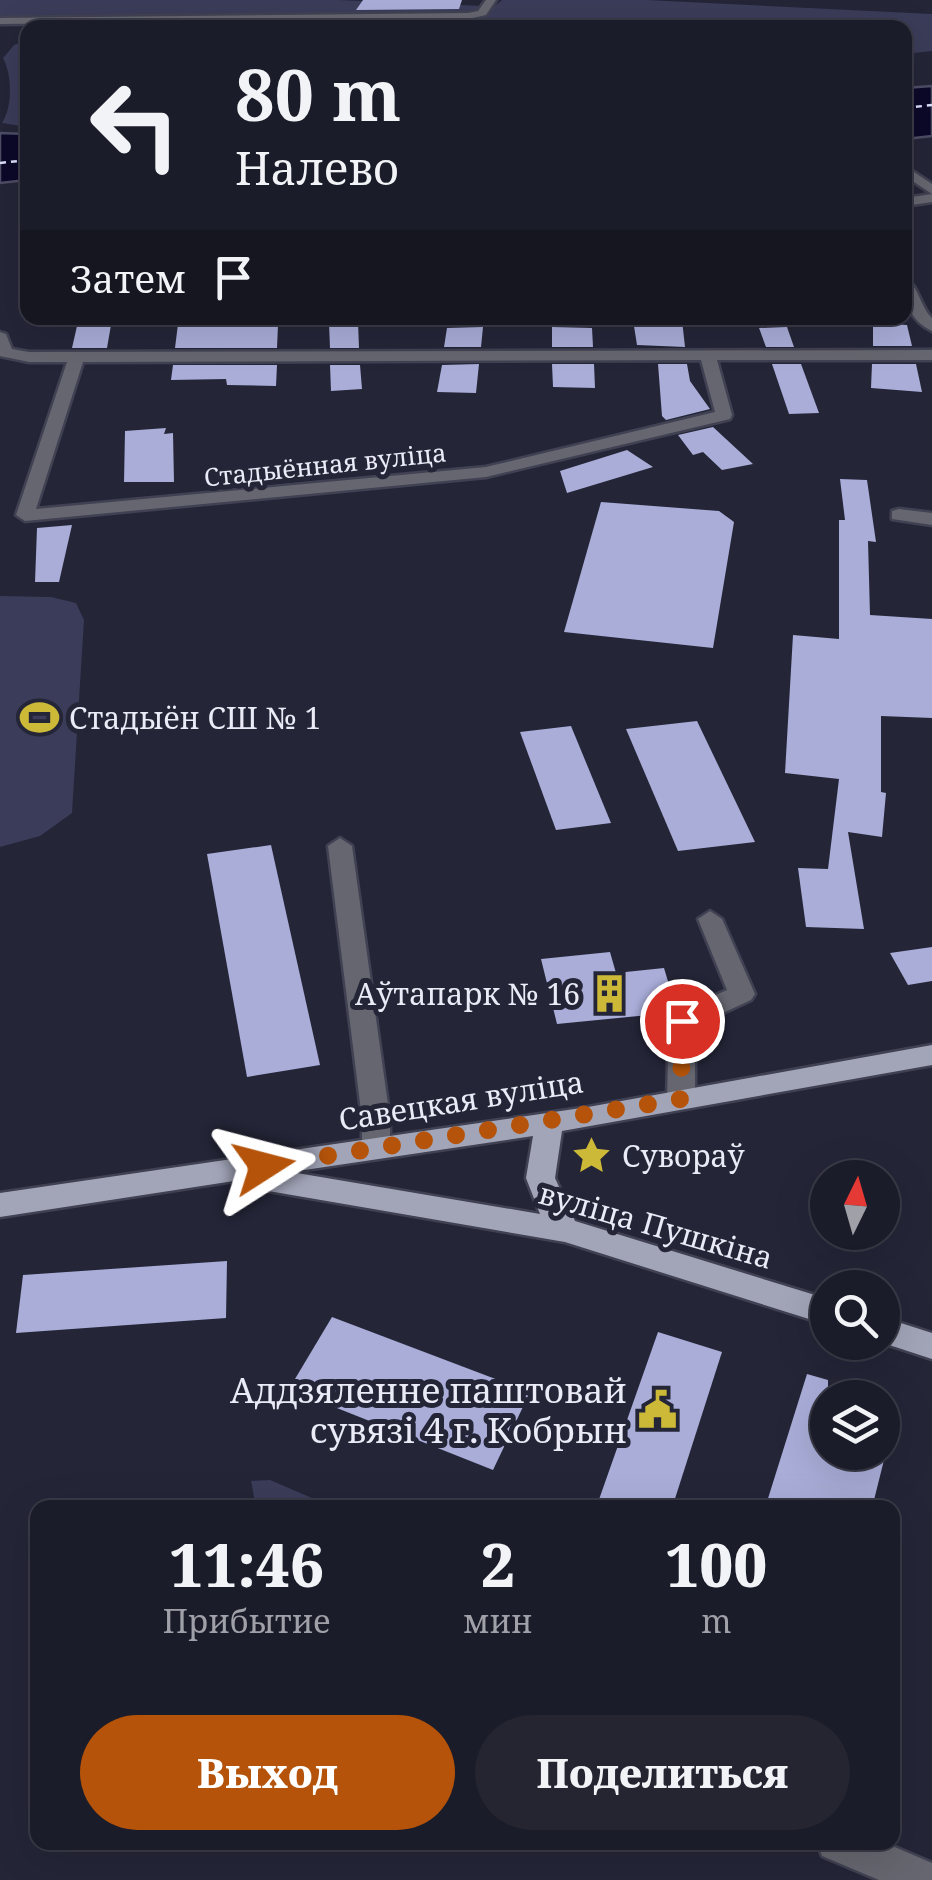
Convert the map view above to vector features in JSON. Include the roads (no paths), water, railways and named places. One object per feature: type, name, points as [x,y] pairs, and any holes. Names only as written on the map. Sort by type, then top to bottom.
[{"type":"main road","name":"Савецкая вуліца","points":[[0,1205],[551,1122],[932,1055]]},
{"type":"main road","points":[[551,1122],[538,1163],[538,1180],[565,1230]]},
{"type":"main road","name":"вуліца Пушкіна","points":[[226,1172],[565,1230],[810,1306]]},
{"type":"main road","points":[[900,1336],[932,1346]]},
{"type":"street","points":[[94,20],[468,16],[482,13],[491,0]]},
{"type":"street","points":[[912,174],[932,190]]},
{"type":"street","points":[[912,299],[918,313],[932,326]]},
{"type":"street","points":[[0,338],[5,352],[29,357],[932,354]]},
{"type":"street","name":"Стадыённая вуліца","points":[[76,357],[25,515],[486,472],[724,415],[706,353]]},
{"type":"street","points":[[899,516],[932,520]]},
{"type":"street","points":[[340,846],[376,1119],[376,1148]]},
{"type":"street","points":[[681,1099],[682,1021],[742,994],[710,919]]},
{"type":"street","points":[[855,1850],[925,1880]]},
{"type":"place","name":"Стадыён СШ № 1","points":[[39,717]]},
{"type":"place","name":"Аўтапарк № 16","points":[[610,993]]},
{"type":"place","name":"Сувораў","points":[[592,1155]]},
{"type":"place","name":"Аддзяленне паштовай сувязі 4 г. Кобрын","points":[[657,1409]]}]
